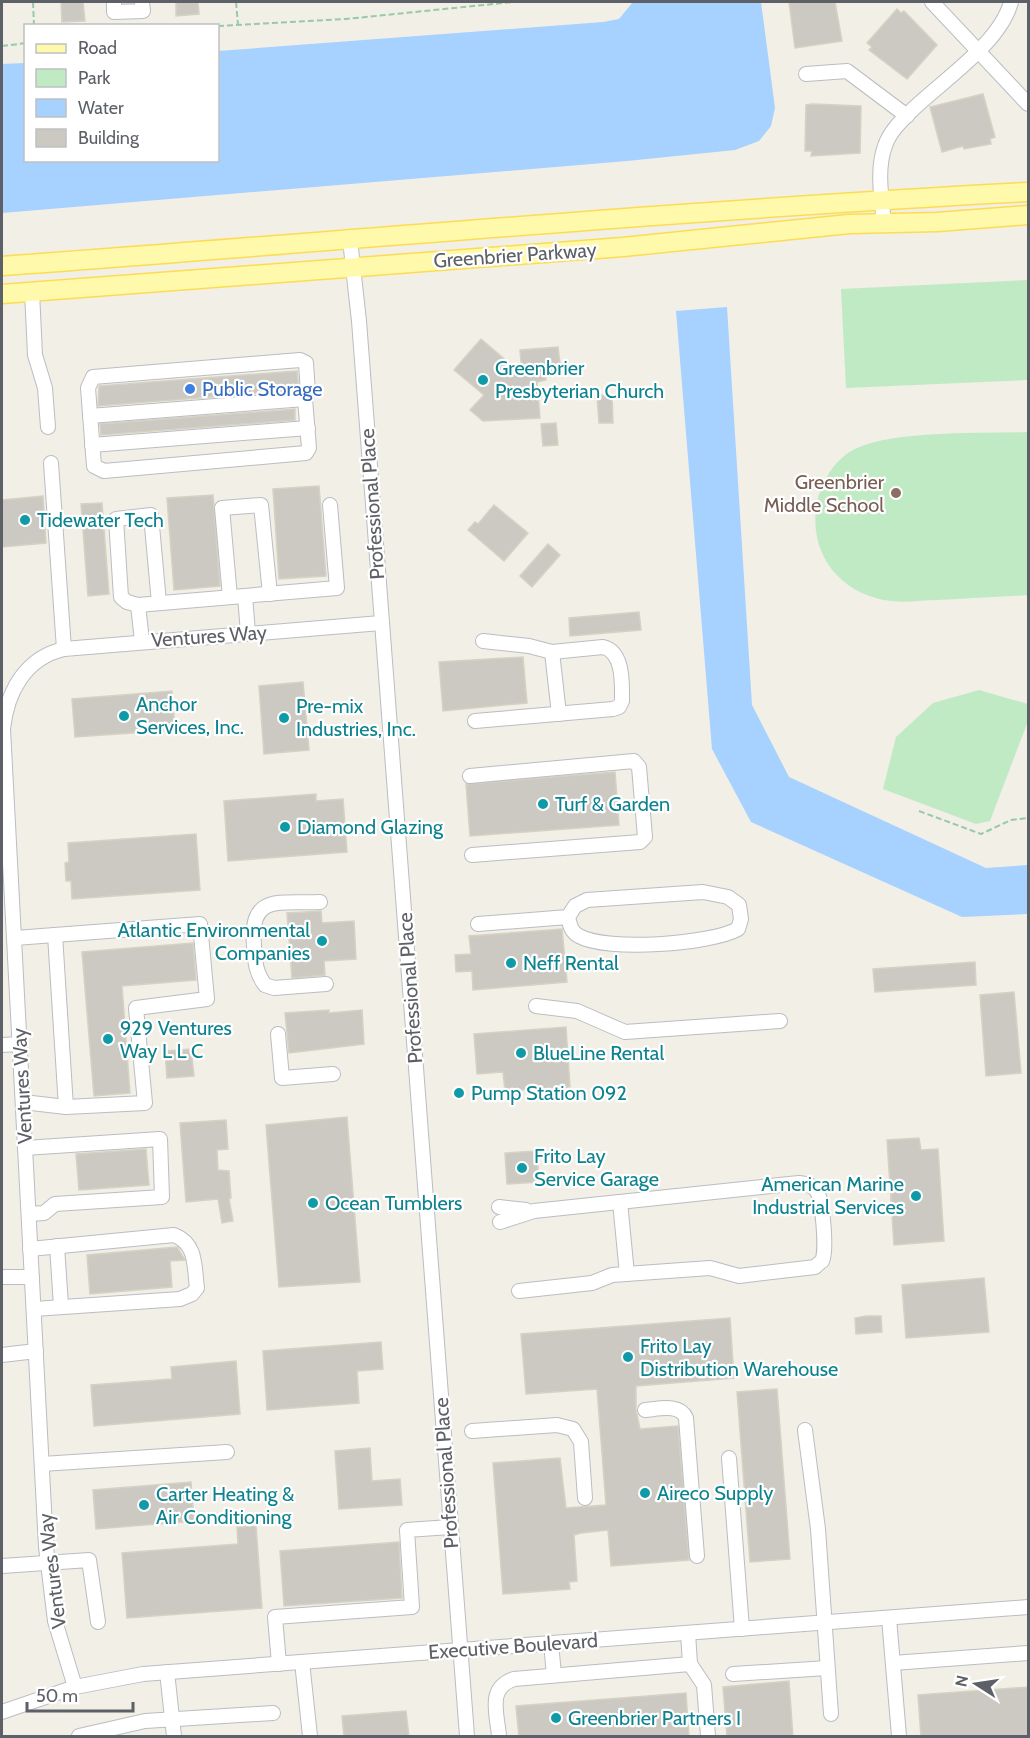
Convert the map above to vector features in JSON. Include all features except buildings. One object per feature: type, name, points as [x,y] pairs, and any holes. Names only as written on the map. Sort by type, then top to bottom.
[{"type":"main road","name":"Greenbrier Parkway","points":[[2,266],[882,199],[1029,192]]},
{"type":"main road","name":"Greenbrier Parkway","points":[[2,294],[623,247],[837,225],[1029,215]]},
{"type":"street","points":[[114,2],[114,12],[143,11],[142,2]]},
{"type":"street","points":[[932,2],[1029,104]]},
{"type":"street","points":[[884,224],[881,165],[885,144],[907,116],[978,50],[1003,22],[1011,2]]},
{"type":"street","points":[[806,74],[847,71],[907,116]]},
{"type":"street","name":"Professional Place","points":[[350,240],[466,1737]]},
{"type":"street","points":[[32,292],[35,355],[45,388],[48,428]]},
{"type":"street","points":[[292,360],[306,363],[308,393],[305,399],[309,448],[300,455],[104,471],[94,466],[88,383],[96,375],[292,360]]},
{"type":"street","points":[[90,416],[305,399]]},
{"type":"street","points":[[92,445],[308,428]]},
{"type":"street","points":[[51,463],[64,649]]},
{"type":"street","points":[[230,597],[222,508],[261,505],[270,594]]},
{"type":"street","points":[[159,603],[151,515],[116,519],[122,597],[127,602],[138,605],[337,588],[330,505]]},
{"type":"street","points":[[245,596],[248,633]]},
{"type":"street","points":[[138,605],[142,641]]},
{"type":"street","name":"Ventures Way","points":[[75,1687],[55,1621],[47,1562],[20,1044],[10,941],[3,729],[10,692],[31,666],[41,658],[64,649],[381,623]]},
{"type":"street","points":[[475,721],[619,707],[622,694],[618,657],[610,648],[552,652],[529,646],[483,641]]},
{"type":"street","points":[[552,652],[559,714]]},
{"type":"street","points":[[470,776],[634,761],[639,767],[645,837],[640,842],[472,855]]},
{"type":"street","points":[[702,892],[728,897],[739,906],[741,919],[738,929],[709,940],[606,944],[578,936],[570,928],[568,917],[575,906],[587,900],[702,892]]},
{"type":"street","points":[[320,902],[268,905],[259,910],[254,917],[252,928],[256,966],[265,985],[274,988],[326,984]]},
{"type":"street","points":[[478,924],[568,917]]},
{"type":"street","points":[[10,941],[55,935],[200,924],[207,999],[136,1008],[145,1103],[66,1107],[23,1102]]},
{"type":"street","points":[[55,935],[66,1107]]},
{"type":"street","points":[[536,1006],[577,1011],[625,1032],[780,1022]]},
{"type":"street","points":[[278,1034],[282,1078],[333,1074]]},
{"type":"street","points":[[2,1045],[20,1044]]},
{"type":"street","points":[[25,1148],[159,1139],[162,1197],[55,1204],[44,1213],[29,1214]]},
{"type":"street","points":[[499,1214],[799,1184],[810,1185],[818,1191],[825,1251],[822,1261],[815,1268],[740,1276],[710,1268],[612,1275],[592,1283],[519,1291]]},
{"type":"street","points":[[620,1202],[627,1274]]},
{"type":"street","points":[[30,1249],[174,1235],[185,1239],[192,1248],[197,1288],[192,1294],[180,1299],[34,1309]]},
{"type":"street","points":[[57,1246],[62,1306]]},
{"type":"street","points":[[2,1277],[32,1277]]},
{"type":"street","points":[[2,1355],[36,1351]]},
{"type":"street","points":[[645,1410],[679,1409],[686,1418],[697,1556]]},
{"type":"street","points":[[471,1431],[557,1425],[573,1429],[581,1442],[585,1498]]},
{"type":"street","points":[[805,1430],[818,1529],[831,1714]]},
{"type":"street","points":[[42,1464],[227,1452]]},
{"type":"street","points":[[729,1458],[742,1629]]},
{"type":"street","points":[[279,1664],[275,1617],[412,1607],[407,1530],[450,1527]]},
{"type":"street","points":[[2,1566],[89,1560],[98,1622]]},
{"type":"street","name":"Executive Boulevard","points":[[2,1712],[75,1687],[108,1679],[167,1672],[1029,1607]]},
{"type":"street","points":[[889,1618],[899,1737]]},
{"type":"street","points":[[688,1633],[690,1664],[704,1685],[708,1737]]},
{"type":"street","points":[[551,1643],[554,1676]]},
{"type":"street","points":[[892,1663],[1029,1653]]},
{"type":"street","points":[[302,1662],[310,1737]]},
{"type":"street","points":[[499,1737],[496,1689],[504,1682],[514,1679],[690,1664]]},
{"type":"street","points":[[733,1674],[827,1668]]},
{"type":"street","points":[[167,1672],[174,1737]]},
{"type":"street","points":[[79,1737],[145,1721],[273,1713]]},
{"type":"path","points":[[33,2],[34,24]]},
{"type":"path","points":[[236,2],[238,25]]},
{"type":"path","points":[[219,26],[346,19],[513,2]]},
{"type":"path","points":[[2,45],[24,43]]},
{"type":"path","points":[[919,811],[981,834],[1011,820],[1029,818]]},
{"type":"green space","points":[[1028,280],[1028,380],[846,388],[841,289]]},
{"type":"green space","points":[[1028,432],[1028,595],[909,602],[874,598],[845,582],[824,558],[818,543],[816,527],[816,509],[820,491],[829,473],[841,458],[857,448],[895,438],[964,433]]},
{"type":"green space","points":[[979,690],[1028,704],[1028,721],[990,821],[976,824],[883,789],[896,737],[933,703]]},
{"type":"water","points":[[633,2],[761,2],[775,108],[771,126],[759,141],[735,150],[2,213],[2,64],[24,63],[24,162],[219,162],[219,51],[619,19]]},
{"type":"water","points":[[727,307],[752,705],[789,777],[986,868],[1028,865],[1028,914],[962,917],[751,822],[712,749],[676,311]]},
{"type":"place","name":"Greenbrier Presbyterian Church","points":[[483,380]]},
{"type":"place","name":"Public Storage","points":[[190,389]]},
{"type":"place","name":"Greenbrier Middle School","points":[[896,493]]},
{"type":"place","name":"Tidewater Tech","points":[[25,520]]},
{"type":"place","name":"Anchor Services, Inc.","points":[[124,716]]},
{"type":"place","name":"Pre-mix Industries, Inc.","points":[[284,718]]},
{"type":"place","name":"Turf & Garden","points":[[543,804]]},
{"type":"place","name":"Diamond Glazing","points":[[285,827]]},
{"type":"place","name":"Atlantic Environmental Companies","points":[[322,941]]},
{"type":"place","name":"Neff Rental","points":[[511,963]]},
{"type":"place","name":"929 Ventures Way L L C","points":[[108,1039]]},
{"type":"place","name":"BlueLine Rental","points":[[521,1053]]},
{"type":"place","name":"Pump Station 092","points":[[459,1093]]},
{"type":"place","name":"Frito Lay Service Garage","points":[[522,1168]]},
{"type":"place","name":"American Marine Industrial Services","points":[[916,1196]]},
{"type":"place","name":"Ocean Tumblers","points":[[313,1203]]},
{"type":"place","name":"Frito Lay Distribution Warehouse","points":[[628,1357]]},
{"type":"place","name":"Aireco Supply","points":[[645,1493]]},
{"type":"place","name":"Carter Heating & Air Conditioning","points":[[144,1505]]},
{"type":"place","name":"Greenbrier Partners I","points":[[556,1718]]}]
